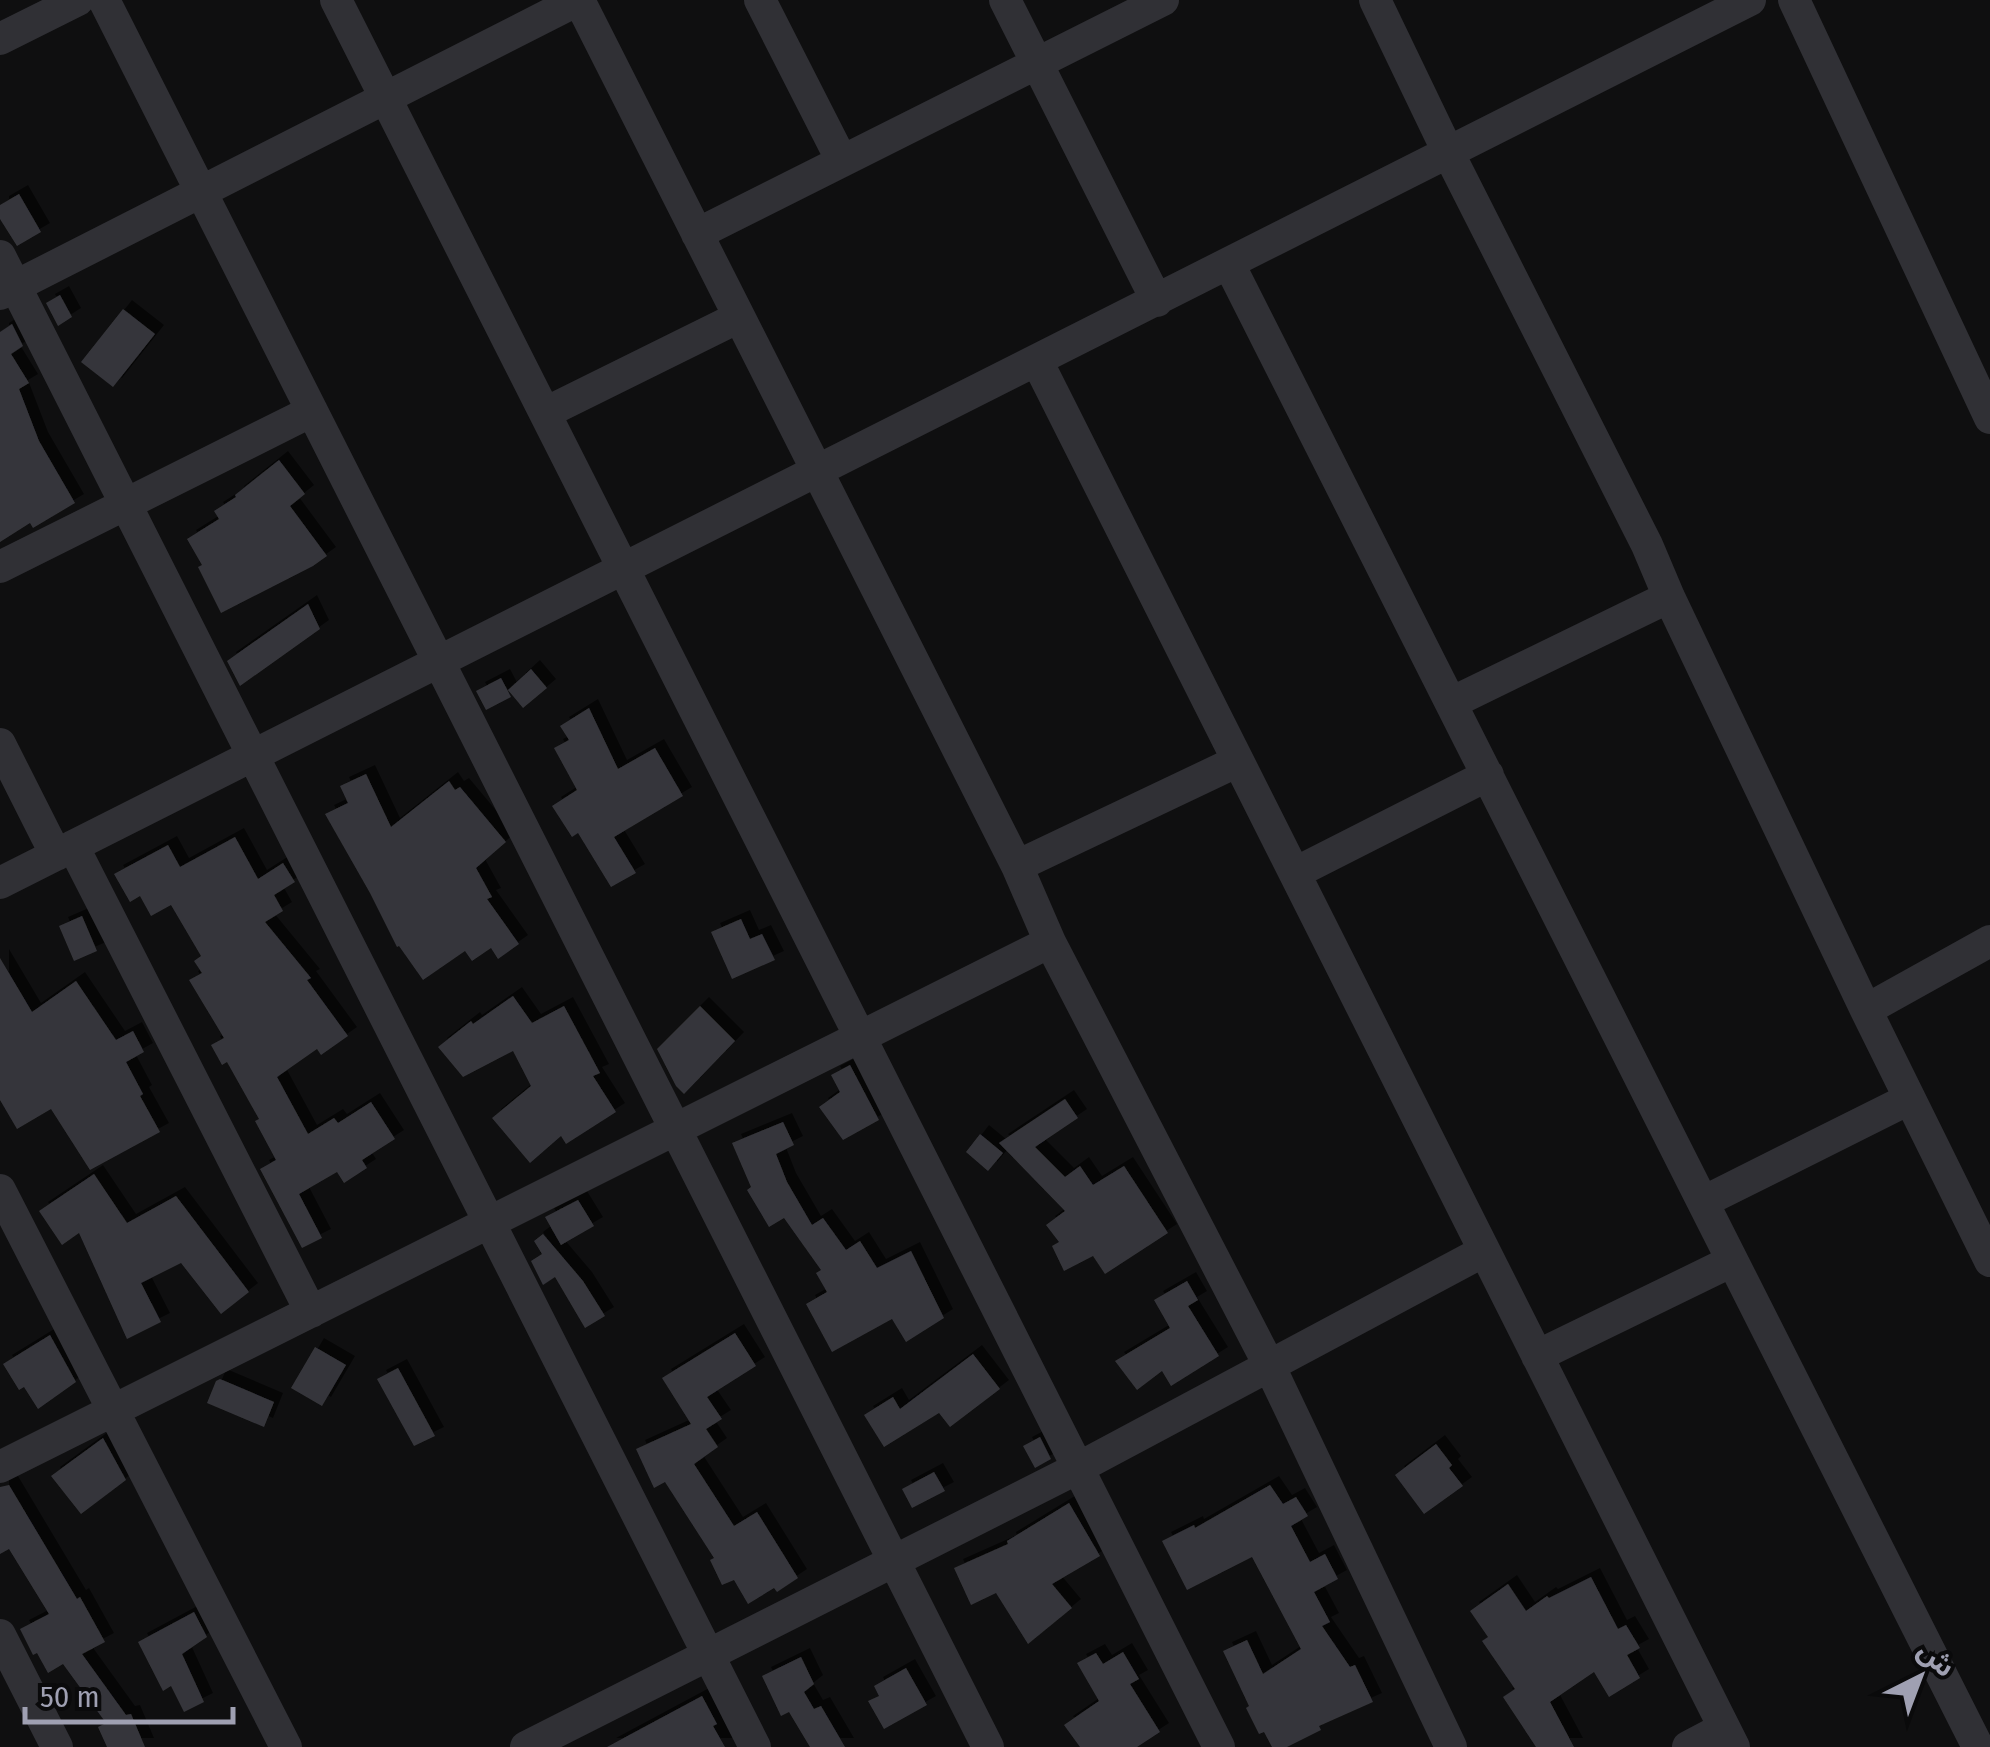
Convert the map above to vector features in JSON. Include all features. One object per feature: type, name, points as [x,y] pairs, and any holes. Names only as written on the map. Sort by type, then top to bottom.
[{"type":"street","points":[[0,39],[78,0]]},
{"type":"street","points":[[104,0],[988,1747]]},
{"type":"street","points":[[336,0],[1219,1747]]},
{"type":"street","points":[[8,290],[578,0],[1017,866],[1050,942],[1269,1365],[1452,1747]]},
{"type":"street","points":[[760,0],[842,161]]},
{"type":"street","points":[[1005,0],[1156,301]]},
{"type":"street","points":[[697,234],[1162,0]]},
{"type":"street","points":[[1375,0],[1648,545],[1909,1100],[1980,1216],[1990,1261]]},
{"type":"street","points":[[0,883],[1750,0]]},
{"type":"street","points":[[1794,0],[1990,418]]},
{"type":"street","points":[[0,256],[8,290],[126,504],[756,1747]]},
{"type":"street","points":[[1229,264],[1732,1261],[1977,1736]]},
{"type":"street","points":[[545,413],[739,317]]},
{"type":"street","points":[[1037,360],[1729,1738],[1688,1747]]},
{"type":"street","points":[[0,568],[312,412]]},
{"type":"street","points":[[1451,703],[1670,596]]},
{"type":"street","points":[[0,744],[64,850],[311,1312]]},
{"type":"street","points":[[1017,866],[1238,760]]},
{"type":"street","points":[[1294,873],[1488,776]]},
{"type":"street","points":[[1866,1010],[1990,940]]},
{"type":"street","points":[[0,1468],[1050,942]]},
{"type":"street","points":[[1703,1202],[1909,1100]]},
{"type":"street","points":[[0,1190],[286,1747]]},
{"type":"street","points":[[526,1747],[1078,1468],[1484,1251]]},
{"type":"street","points":[[1537,1356],[1732,1261]]},
{"type":"street","points":[[0,1635],[57,1747]]},
{"type":"building","points":[[19,194],[41,232],[17,246],[0,219],[0,205]]},
{"type":"building","points":[[60,295],[72,317],[58,326],[46,303]]},
{"type":"building","points":[[123,309],[155,334],[113,387],[81,362]]},
{"type":"building","points":[[12,324],[23,346],[11,354],[29,383],[19,389],[39,441],[75,503],[33,528],[30,523],[0,542],[0,332]]},
{"type":"building","points":[[279,460],[305,494],[290,506],[327,556],[221,613],[187,539],[219,519],[214,511]]},
{"type":"building","points":[[308,604],[320,629],[240,686],[227,661]]},
{"type":"building","points":[[531,669],[547,688],[523,708],[508,690]]},
{"type":"building","points":[[501,678],[511,697],[486,710],[476,691]]},
{"type":"building","points":[[589,708],[618,769],[655,748],[683,796],[614,837],[636,873],[611,887],[578,833],[572,837],[552,806],[577,790],[554,748],[569,740],[560,726]]},
{"type":"building","points":[[366,774],[391,827],[449,781],[455,790],[460,787],[506,842],[476,868],[492,897],[487,899],[519,944],[498,959],[491,948],[472,961],[465,951],[423,980],[397,947],[325,814],[348,803],[340,786]]},
{"type":"building","points":[[235,837],[258,879],[283,863],[295,882],[274,895],[283,911],[265,922],[311,978],[307,980],[348,1036],[321,1055],[317,1049],[277,1077],[308,1134],[334,1118],[338,1123],[371,1102],[395,1139],[362,1160],[367,1168],[344,1183],[337,1172],[299,1194],[322,1238],[302,1248],[260,1169],[276,1160],[255,1121],[259,1119],[227,1062],[222,1065],[211,1045],[224,1038],[189,980],[202,973],[194,961],[201,956],[171,905],[151,916],[140,896],[130,902],[114,874],[168,845],[180,867]]},
{"type":"building","points":[[82,916],[97,951],[74,961],[59,926]]},
{"type":"building","points":[[741,919],[750,939],[762,934],[775,960],[732,979],[711,932]]},
{"type":"building","points":[[0,958],[32,1012],[76,981],[116,1040],[133,1031],[144,1052],[126,1062],[160,1132],[90,1170],[51,1109],[17,1129],[0,1100]]},
{"type":"building","points":[[513,996],[532,1023],[564,1006],[600,1073],[593,1076],[616,1112],[566,1144],[561,1136],[530,1163],[492,1118],[531,1086],[513,1051],[463,1077],[438,1047]]},
{"type":"building","points":[[700,1006],[735,1041],[684,1094],[657,1049]]},
{"type":"building","points":[[850,1065],[879,1120],[843,1140],[819,1107],[840,1092],[831,1075]]},
{"type":"building","points":[[1065,1099],[1078,1118],[1035,1147],[1065,1177],[1080,1166],[1093,1185],[1124,1166],[1168,1233],[1105,1274],[1093,1256],[1064,1271],[1052,1246],[1059,1242],[1046,1225],[1065,1211],[999,1143]]},
{"type":"building","points":[[783,1122],[794,1145],[776,1154],[812,1225],[823,1218],[846,1250],[860,1241],[877,1268],[911,1251],[944,1318],[906,1342],[892,1319],[832,1352],[806,1304],[827,1292],[816,1273],[821,1270],[784,1218],[769,1227],[747,1190],[751,1187],[732,1143]]},
{"type":"building","points":[[980,1134],[1003,1153],[988,1171],[966,1152]]},
{"type":"building","points":[[94,1174],[127,1223],[176,1196],[249,1292],[221,1314],[181,1263],[141,1283],[161,1322],[127,1339],[79,1233],[62,1245],[39,1211]]},
{"type":"building","points":[[578,1200],[594,1226],[561,1245],[545,1217]]},
{"type":"building","points":[[543,1234],[583,1281],[605,1316],[585,1328],[555,1277],[543,1285],[531,1261],[542,1254],[534,1241]]},
{"type":"building","points":[[1187,1281],[1198,1300],[1188,1306],[1219,1356],[1171,1386],[1162,1371],[1137,1390],[1115,1361],[1170,1328],[1154,1300]]},
{"type":"building","points":[[735,1333],[756,1366],[707,1397],[722,1419],[706,1429],[718,1447],[694,1464],[734,1526],[757,1512],[798,1578],[748,1604],[734,1580],[722,1585],[710,1560],[714,1558],[665,1482],[654,1488],[636,1449],[691,1424],[662,1378]]},
{"type":"building","points":[[50,1335],[76,1382],[38,1409],[24,1387],[19,1390],[3,1364]]},
{"type":"building","points":[[315,1347],[346,1365],[322,1406],[291,1388]]},
{"type":"building","points":[[973,1354],[1000,1389],[950,1427],[939,1413],[884,1447],[864,1415],[893,1397],[900,1409]]},
{"type":"building","points":[[398,1368],[435,1436],[414,1446],[377,1379]]},
{"type":"building","points":[[220,1379],[274,1402],[264,1427],[207,1403]]},
{"type":"building","points":[[1040,1437],[1051,1459],[1035,1468],[1023,1446]]},
{"type":"building","points":[[103,1438],[126,1480],[81,1514],[51,1476]]},
{"type":"building","points":[[1436,1444],[1463,1486],[1424,1514],[1395,1475]]},
{"type":"building","points":[[934,1472],[945,1491],[912,1508],[902,1489]]},
{"type":"building","points":[[9,1485],[105,1642],[82,1654],[126,1715],[131,1714],[145,1747],[107,1747],[98,1727],[106,1723],[63,1664],[48,1673],[37,1653],[33,1655],[20,1629],[49,1614],[9,1549],[0,1554],[0,1487]]},
{"type":"building","points":[[1270,1485],[1283,1504],[1296,1497],[1308,1516],[1291,1526],[1310,1562],[1325,1554],[1338,1579],[1314,1592],[1330,1622],[1322,1626],[1350,1667],[1355,1665],[1373,1702],[1319,1726],[1321,1730],[1287,1747],[1272,1747],[1264,1732],[1259,1734],[1223,1651],[1247,1640],[1263,1674],[1301,1649],[1252,1557],[1187,1590],[1162,1541],[1194,1525],[1195,1528]]},
{"type":"building","points":[[1069,1503],[1100,1556],[1052,1584],[1072,1608],[1028,1644],[996,1593],[971,1605],[954,1568],[1008,1544],[1007,1541]]},
{"type":"building","points":[[1591,1577],[1618,1629],[1626,1625],[1640,1648],[1627,1655],[1640,1678],[1609,1697],[1594,1672],[1550,1702],[1574,1747],[1536,1747],[1503,1697],[1515,1689],[1482,1641],[1488,1637],[1470,1611],[1508,1584],[1526,1611],[1547,1596]]},
{"type":"building","points":[[194,1612],[207,1637],[182,1654],[204,1702],[184,1712],[171,1686],[163,1691],[138,1642]]},
{"type":"building","points":[[1123,1652],[1139,1679],[1130,1684],[1160,1732],[1137,1747],[1080,1747],[1064,1725],[1099,1701],[1077,1663],[1096,1653],[1103,1664]]},
{"type":"building","points":[[801,1657],[814,1684],[804,1692],[814,1709],[821,1706],[845,1747],[810,1747],[789,1712],[781,1716],[762,1676]]},
{"type":"building","points":[[906,1668],[927,1705],[884,1729],[868,1701],[879,1696],[874,1686]]},
{"type":"building","points":[[702,1696],[725,1747],[607,1747]]}]
